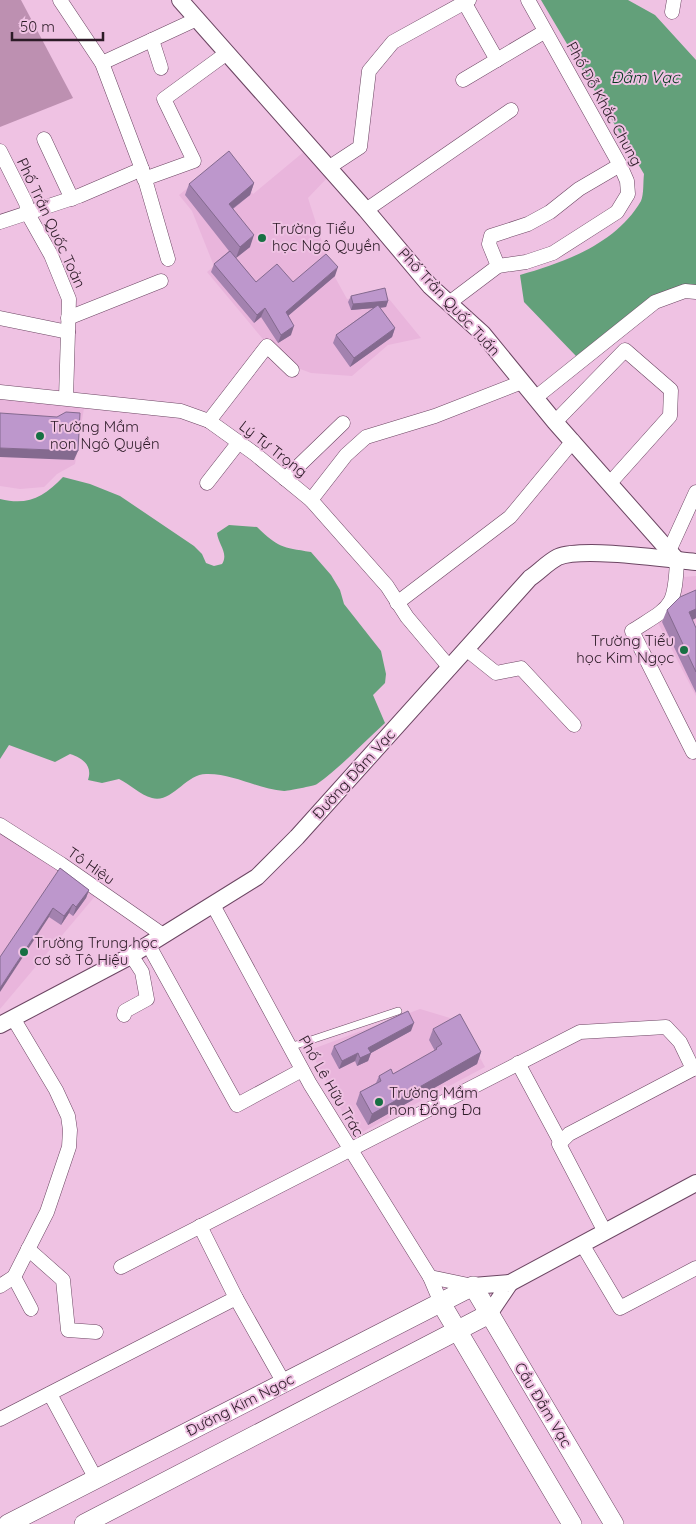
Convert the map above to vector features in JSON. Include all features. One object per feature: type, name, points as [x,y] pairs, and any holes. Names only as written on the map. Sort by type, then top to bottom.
[{"type":"main road","name":"Đường Kim Ngọc","points":[[8,1524],[473,1286]]},
{"type":"main road","name":"Cầu Đầm Vạc","points":[[473,1286],[614,1524]]},
{"type":"main road","points":[[441,1302],[572,1524]]},
{"type":"main road","points":[[84,1524],[489,1314]]},
{"type":"street","points":[[60,0],[102,63],[143,174],[168,259]]},
{"type":"street","name":"Phố Trần Quốc Tuấn","points":[[180,0],[366,210],[430,286],[483,334],[555,422],[673,555]]},
{"type":"street","name":"Phố Đỗ Khắc Chung","points":[[449,303],[498,266],[526,262],[553,253],[617,212],[628,194],[627,181],[620,165],[544,32],[528,0]]},
{"type":"street","points":[[328,168],[360,147],[369,71],[393,42],[465,1],[497,60]]},
{"type":"street","points":[[102,63],[196,19]]},
{"type":"street","points":[[463,80],[544,32]]},
{"type":"street","points":[[152,40],[161,68]]},
{"type":"street","points":[[0,222],[143,174],[194,161],[164,99],[226,53]]},
{"type":"street","points":[[366,210],[511,110]]},
{"type":"street","points":[[44,139],[72,199]]},
{"type":"street","name":"Phố Trần Quốc Toản","points":[[0,152],[26,202],[28,214],[51,255],[69,299],[66,398]]},
{"type":"street","points":[[498,266],[488,244],[491,236],[528,224],[550,212],[579,189],[620,165]]},
{"type":"street","points":[[68,318],[160,281]]},
{"type":"street","points":[[535,398],[655,302],[685,291],[696,292]]},
{"type":"street","points":[[0,318],[68,332]]},
{"type":"street","points":[[209,421],[267,346],[292,370]]},
{"type":"street","points":[[555,422],[625,350],[671,390],[670,416],[610,483]]},
{"type":"street","points":[[310,500],[346,455],[366,437],[436,416],[522,382]]},
{"type":"street","name":"Lý Tự Trọng","points":[[0,392],[181,411],[209,421],[239,442],[310,500],[387,586],[407,617],[450,668]]},
{"type":"street","points":[[285,479],[343,422]]},
{"type":"street","points":[[397,603],[510,517],[572,441]]},
{"type":"street","points":[[207,483],[239,442]]},
{"type":"street","points":[[693,752],[632,631],[668,608],[675,588],[673,555],[696,492]]},
{"type":"street","name":"Đường Đầm Vạc","points":[[6,1022],[131,955],[257,877],[291,844],[530,578],[556,558],[571,553],[673,555],[696,562]]},
{"type":"street","points":[[466,649],[496,673],[521,668],[574,725]]},
{"type":"street","name":"Tô Hiệu","points":[[0,825],[61,864],[163,935]]},
{"type":"street","name":"Phố Lê Hữu Trác","points":[[213,904],[302,1070],[350,1151],[430,1277],[441,1302]]},
{"type":"street","points":[[148,944],[237,1105],[302,1070]]},
{"type":"street","points":[[124,1015],[125,1012],[147,999],[142,972],[131,955]]},
{"type":"street","points":[[0,1286],[14,1277],[47,1212],[69,1147],[70,1130],[68,1116],[56,1090],[6,1022]]},
{"type":"street","points":[[121,1267],[580,1032],[666,1028],[680,1042],[695,1068],[569,1134],[560,1143]]},
{"type":"street","points":[[518,1063],[560,1143],[564,1156],[605,1232]]},
{"type":"street","points":[[430,1277],[473,1286],[510,1283],[696,1183]]},
{"type":"street","points":[[200,1226],[236,1298],[284,1383]]},
{"type":"street","points":[[582,1244],[620,1308],[696,1268]]},
{"type":"street","points":[[28,1249],[63,1280],[68,1330],[96,1332]]},
{"type":"street","points":[[14,1277],[30,1309]]},
{"type":"street","points":[[489,1314],[510,1283]]},
{"type":"street","points":[[0,1419],[236,1298]]},
{"type":"street","points":[[50,1394],[96,1479]]},
{"type":"lane","points":[[290,1047],[398,1011]]},
{"type":"shaded area","points":[[0,0],[21,0],[73,98],[0,127]]},
{"type":"shaded area","name":"Trường Tiểu học Ngô Quyền","points":[[306,150],[328,177],[308,198],[331,270],[347,299],[385,294],[421,338],[388,345],[352,376],[311,373],[292,366],[262,338],[207,272],[214,266],[192,211],[179,195],[226,157],[253,194]]},
{"type":"shaded area","name":"Trường Mầm non Ngô Quyền","points":[[0,399],[84,408],[75,464],[57,474],[44,487],[20,489],[0,486]]},
{"type":"shaded area","name":"Trường Tiểu học Kim Ngọc","points":[[696,576],[696,696],[656,619],[681,599],[684,577]]},
{"type":"shaded area","name":"Trường Trung học cơ sở Tô Hiệu","points":[[0,830],[96,895],[0,1009]]},
{"type":"shaded area","name":"Trường Mầm non Đống Đa","points":[[420,1009],[460,1021],[485,1067],[355,1136],[310,1050]]},
{"type":"water","name":"Đầm Vạc","points":[[541,0],[628,0],[655,15],[696,60],[696,288],[653,298],[576,356],[524,302],[520,275],[571,257],[604,240],[618,229],[641,201],[644,174]]},
{"type":"water","points":[[63,477],[90,484],[120,496],[194,546],[202,554],[206,563],[214,566],[222,564],[224,560],[224,552],[217,533],[229,525],[257,527],[281,546],[311,552],[331,575],[340,590],[344,604],[381,651],[386,674],[385,683],[373,695],[385,723],[343,763],[317,784],[284,791],[274,790],[226,776],[206,774],[199,775],[166,797],[159,799],[143,794],[119,779],[102,783],[88,780],[88,766],[79,758],[70,754],[55,762],[9,745],[0,759],[0,499],[19,501],[35,498],[49,490]]},
{"type":"building","points":[[229,151],[254,183],[229,204],[254,235],[240,247],[189,184]]},
{"type":"building","points":[[230,251],[256,282],[277,264],[293,282],[326,254],[338,267],[286,312],[294,326],[281,335],[265,308],[257,315],[214,264]]},
{"type":"building","points":[[385,288],[388,301],[353,304],[351,296]]},
{"type":"building","points":[[378,305],[395,328],[354,358],[336,335]]},
{"type":"building","points":[[66,412],[80,413],[78,451],[0,448],[0,413],[57,417]]},
{"type":"building","points":[[696,590],[696,609],[689,612],[696,628],[696,672],[667,610],[680,597]]},
{"type":"building","points":[[60,868],[89,890],[76,907],[73,904],[64,916],[53,908],[0,988],[0,957]]},
{"type":"building","points":[[408,1011],[414,1023],[368,1048],[371,1053],[360,1058],[358,1053],[342,1061],[334,1046]]},
{"type":"building","points":[[460,1014],[481,1052],[372,1114],[360,1092],[381,1081],[379,1076],[391,1069],[393,1074],[437,1049],[442,1044],[433,1029]]},
{"type":"place","name":"Trường Tiểu học Ngô Quyền","points":[[262,238]]},
{"type":"place","name":"Trường Mầm non Ngô Quyền","points":[[40,436]]},
{"type":"place","name":"Trường Tiểu học Kim Ngọc","points":[[684,650]]},
{"type":"place","name":"Trường Trung học cơ sở Tô Hiệu","points":[[24,952]]},
{"type":"place","name":"Trường Mầm non Đống Đa","points":[[379,1102]]}]
